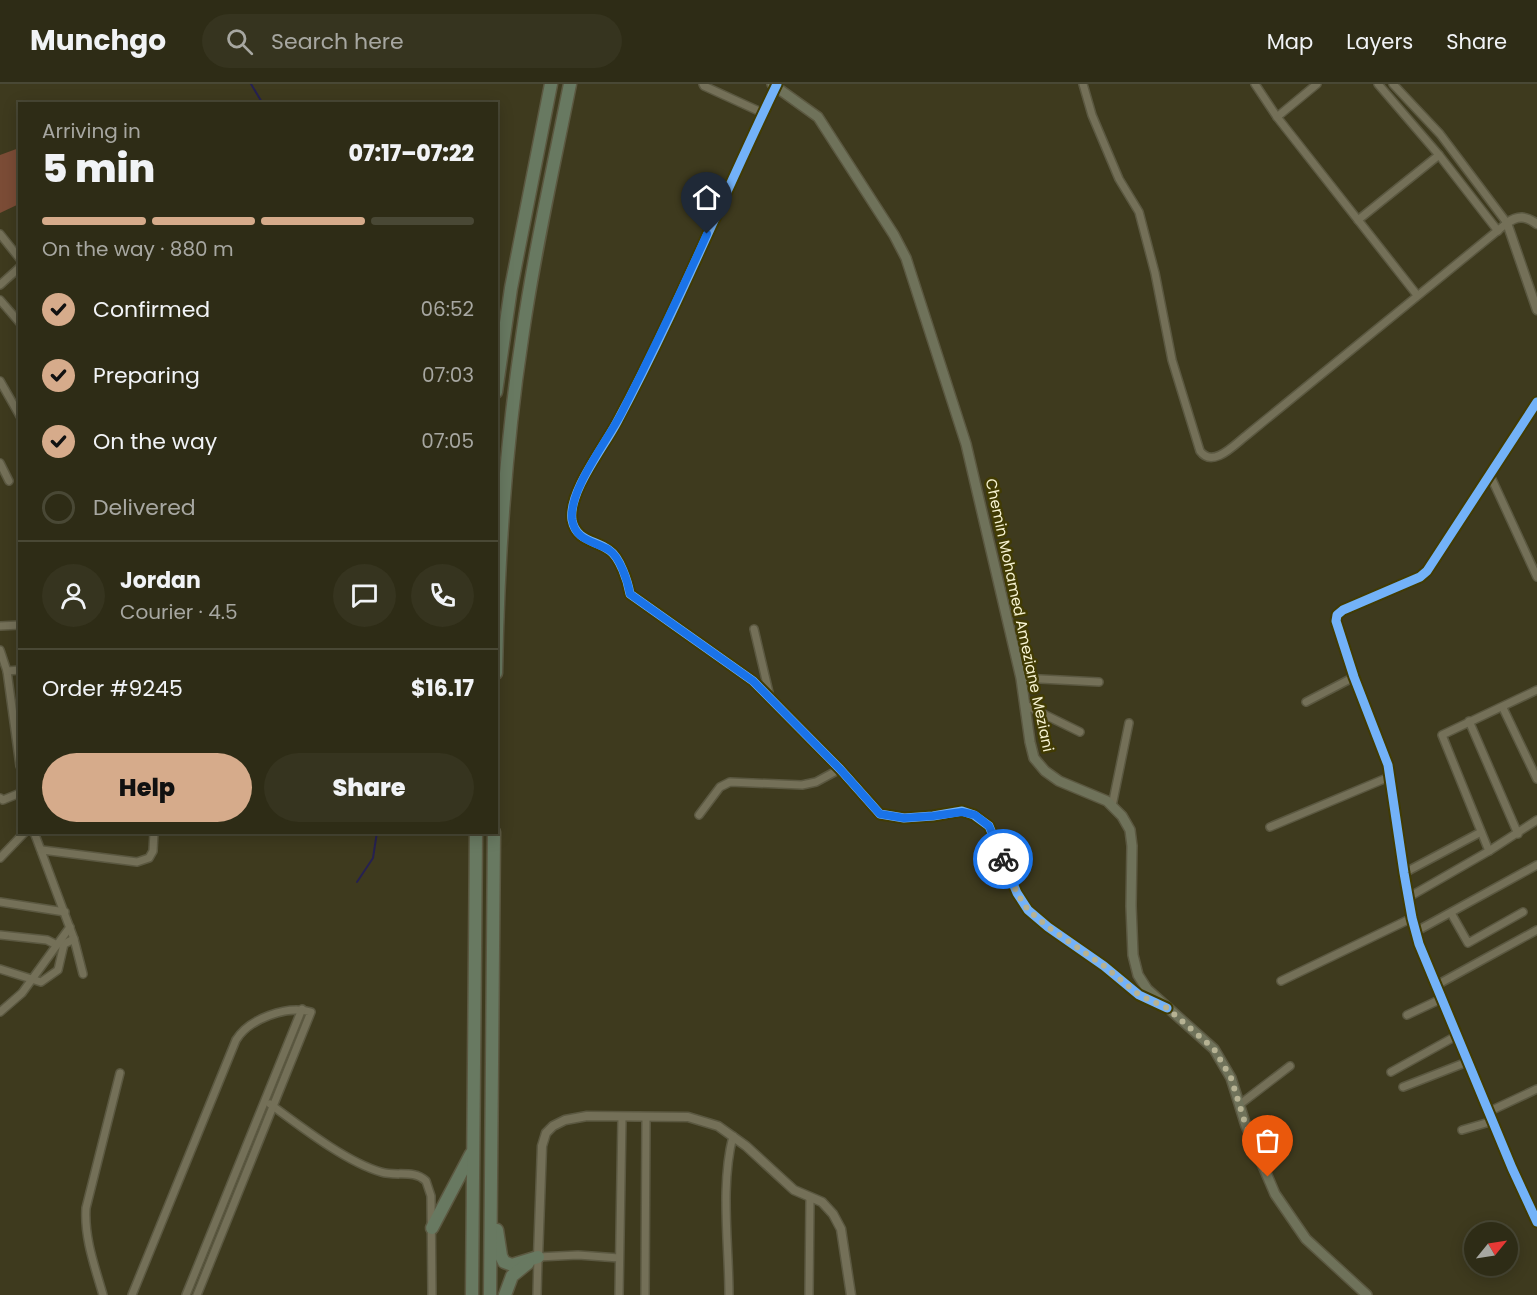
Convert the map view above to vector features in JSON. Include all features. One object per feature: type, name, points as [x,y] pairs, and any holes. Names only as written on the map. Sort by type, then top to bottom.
[{"type":"highway","points":[[498,378],[511,288],[551,84]]},
{"type":"highway","points":[[498,626],[502,531],[514,397],[545,206],[570,84]]},
{"type":"highway","points":[[471,1295],[476,834]]},
{"type":"highway","points":[[490,1295],[494,834]]},
{"type":"highway","points":[[432,1228],[472,1151]]},
{"type":"highway","points":[[491,1200],[504,1262],[512,1265],[538,1257]]},
{"type":"highway","points":[[506,1295],[512,1276],[538,1257]]},
{"type":"main road","name":"Chemin Mohamed Ameziane Meziani","points":[[775,85],[818,117],[894,235],[906,258],[966,444],[1021,678],[1034,758],[1059,782],[1107,801],[1122,816],[1130,830],[1133,954],[1138,975],[1147,989],[1214,1049],[1231,1078],[1239,1105],[1275,1194],[1306,1239],[1367,1295]]},
{"type":"street","points":[[703,84],[763,113]]},
{"type":"street","points":[[1083,84],[1092,115],[1119,179],[1138,212],[1155,273],[1172,360],[1200,451],[1206,457],[1217,458],[1247,435],[1507,223],[1527,217],[1537,224]]},
{"type":"street","points":[[1255,84],[1277,117],[1417,295]]},
{"type":"street","points":[[1277,117],[1317,84]]},
{"type":"street","points":[[1378,84],[1439,155],[1498,231]]},
{"type":"street","points":[[1393,84],[1440,134],[1507,223],[1537,310]]},
{"type":"street","points":[[775,85],[670,315],[617,423],[578,491],[572,520],[577,532],[587,541],[611,550],[627,577],[630,594],[753,681],[840,769],[880,814],[904,818],[962,812],[975,815],[989,826],[1017,893],[1028,910],[1139,995],[1167,1008]]},
{"type":"street","points":[[1358,220],[1439,155]]},
{"type":"street","points":[[0,234],[18,256]]},
{"type":"street","points":[[0,285],[18,269]]},
{"type":"street","points":[[0,300],[18,321]]},
{"type":"street","points":[[0,313],[7,307]]},
{"type":"street","points":[[0,381],[18,412]]},
{"type":"street","points":[[1537,402],[1427,571],[1411,581],[1343,609],[1337,615],[1336,624],[1388,765],[1415,932],[1456,1036],[1537,1222]]},
{"type":"street","points":[[0,464],[9,481]]},
{"type":"street","points":[[1490,475],[1537,577]]},
{"type":"street","points":[[0,626],[18,625]]},
{"type":"street","points":[[754,629],[771,699]]},
{"type":"street","points":[[0,650],[7,671],[18,751]]},
{"type":"street","points":[[7,671],[18,670]]},
{"type":"street","points":[[1306,702],[1354,677]]},
{"type":"street","points":[[1021,678],[1099,682]]},
{"type":"street","points":[[1490,851],[1442,735],[1537,690]]},
{"type":"street","points":[[1025,705],[1080,732]]},
{"type":"street","points":[[1503,708],[1537,779]]},
{"type":"street","points":[[1469,721],[1518,834]]},
{"type":"street","points":[[1112,806],[1129,723]]},
{"type":"street","points":[[699,815],[718,789],[726,783],[733,781],[802,785],[816,782],[840,769]]},
{"type":"street","points":[[1270,827],[1389,777]]},
{"type":"street","points":[[0,798],[3,800],[18,794]]},
{"type":"street","points":[[1408,897],[1490,851],[1537,820]]},
{"type":"street","points":[[1404,873],[1481,832]]},
{"type":"street","points":[[0,858],[23,834]]},
{"type":"street","points":[[35,834],[70,927],[83,974]]},
{"type":"street","points":[[42,850],[137,862],[149,858],[153,851],[154,834]]},
{"type":"street","points":[[1415,932],[1537,865]]},
{"type":"street","points":[[0,902],[64,912]]},
{"type":"street","points":[[1451,913],[1468,943],[1523,912]]},
{"type":"street","points":[[1281,981],[1412,918]]},
{"type":"street","points":[[0,1012],[22,993],[70,927]]},
{"type":"street","points":[[1435,986],[1537,930]]},
{"type":"street","points":[[0,935],[47,940],[57,945]]},
{"type":"street","points":[[0,969],[41,982],[58,970],[64,944],[74,939]]},
{"type":"street","points":[[1407,1015],[1441,999]]},
{"type":"street","points":[[186,1295],[302,1009]]},
{"type":"street","points":[[132,1295],[236,1040],[243,1030],[255,1022],[302,1009],[311,1012],[197,1295]]},
{"type":"street","points":[[1391,1072],[1456,1036]]},
{"type":"street","points":[[1403,1087],[1467,1062]]},
{"type":"street","points":[[1239,1105],[1290,1066]]},
{"type":"street","points":[[103,1295],[85,1223],[88,1200],[120,1073]]},
{"type":"street","points":[[1488,1112],[1537,1089]]},
{"type":"street","points":[[266,1100],[340,1153],[363,1165],[384,1173],[413,1174],[422,1178],[430,1190],[432,1295]]},
{"type":"street","points":[[537,1295],[542,1146],[546,1133],[553,1126],[564,1120],[586,1116],[688,1117],[718,1126],[746,1146],[794,1190],[810,1199],[822,1202],[833,1214],[841,1229],[851,1295]]},
{"type":"street","points":[[619,1295],[622,1117]]},
{"type":"street","points":[[645,1295],[646,1117]]},
{"type":"street","points":[[1462,1130],[1492,1120]]},
{"type":"street","points":[[729,1295],[726,1212],[728,1153],[732,1136]]},
{"type":"street","points":[[809,1295],[810,1199]]},
{"type":"street","points":[[538,1257],[578,1255],[620,1258]]},
{"type":"shaded area","points":[[18,148],[18,204],[0,213],[0,155]]},
{"type":"waterway","points":[[251,84],[262,102]]},
{"type":"waterway","points":[[357,882],[373,858],[377,834]]},
{"type":"cycle path","points":[[777,84],[639,380],[581,483],[572,509],[574,527],[582,536],[613,553],[623,570],[630,594],[753,681],[840,769],[880,814],[904,818],[962,811],[974,815],[989,826],[1017,893],[1028,910],[1139,995],[1167,1008]]},
{"type":"cycle path","points":[[1537,402],[1427,571],[1420,577],[1343,610],[1337,615],[1336,621],[1354,677],[1388,765],[1404,873],[1419,944],[1512,1168],[1537,1222]]},
{"type":"way so far","points":[[1003,859],[1017,893],[1028,910],[1139,995],[1167,1008],[1214,1049],[1231,1078],[1246,1126],[1268,1177]]},
{"type":"route","points":[[707,234],[617,423],[578,491],[572,520],[577,532],[587,541],[611,550],[627,577],[630,594],[753,681],[840,769],[880,814],[904,818],[962,812],[975,815],[989,826],[1003,859]]}]
